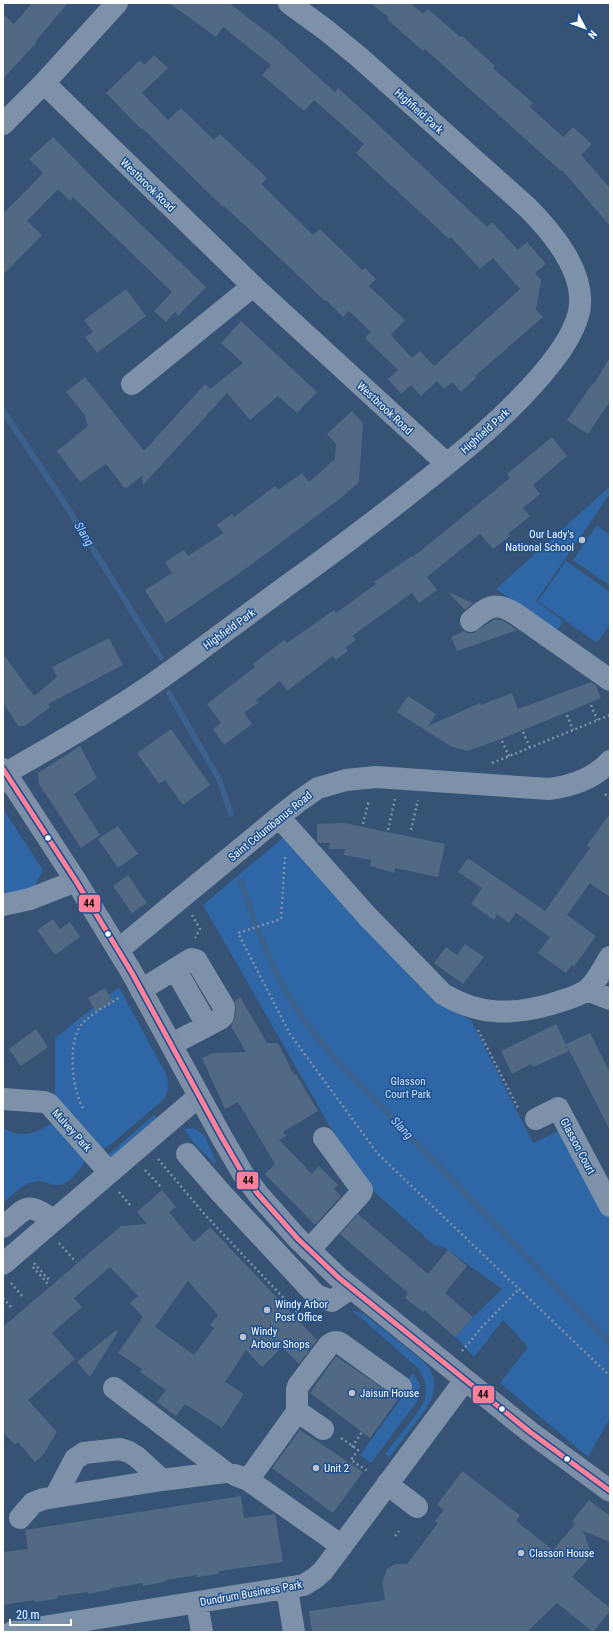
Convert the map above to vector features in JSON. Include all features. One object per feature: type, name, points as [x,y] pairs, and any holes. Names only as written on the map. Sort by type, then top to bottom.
[{"type":"main road","points":[[5,771],[76,881],[118,950],[131,993],[172,1044],[199,1096],[243,1174],[267,1205],[309,1250],[351,1288],[557,1454],[610,1491]]},
{"type":"street","points":[[3,124],[44,84],[117,3]]},
{"type":"street","name":"Highfield Park","points":[[5,771],[77,733],[156,681],[342,546],[447,464],[498,422],[525,394],[563,348],[576,322],[579,310],[580,293],[561,246],[545,226],[527,207],[359,57],[326,30],[289,3]]},
{"type":"street","name":"Westbrook Road","points":[[44,84],[253,286],[447,464]]},
{"type":"street","points":[[132,384],[253,286]]},
{"type":"street","points":[[471,621],[488,608],[495,606],[505,608],[516,614],[610,680]]},
{"type":"street","name":"Saint Columbanus Road","points":[[118,950],[279,817],[318,788],[346,780],[376,777],[549,789],[565,787],[587,779],[610,761]]},
{"type":"street","points":[[279,817],[368,917],[427,979],[443,994],[458,1003],[484,1011],[519,1012],[569,999],[587,990],[610,957]]},
{"type":"street","points":[[3,905],[30,899],[76,881]]},
{"type":"street","points":[[131,993],[176,969],[191,959],[196,960],[200,964],[225,1011],[220,1019],[172,1044]]},
{"type":"street","points":[[587,990],[610,999]]},
{"type":"street","points":[[5,1271],[112,1180],[199,1096]]},
{"type":"street","name":"Mulvey Park","points":[[3,1099],[44,1102],[53,1108],[81,1140],[112,1180]]},
{"type":"street","name":"Glasson Court","points":[[528,1115],[558,1108],[610,1206]]},
{"type":"street","points":[[309,1250],[361,1194],[362,1190],[324,1138]]},
{"type":"street","points":[[187,1154],[221,1193],[316,1295],[332,1301],[351,1288]]},
{"type":"street","points":[[221,1193],[243,1174]]},
{"type":"street","points":[[3,1227],[26,1208],[32,1207],[37,1209],[54,1229]]},
{"type":"street","points":[[248,1480],[297,1411],[298,1386],[332,1342],[337,1341],[400,1387]]},
{"type":"street","name":"Dundrum Business Park","points":[[12,1632],[304,1585],[316,1578],[342,1546],[465,1380]]},
{"type":"street","points":[[114,1388],[225,1472],[248,1480],[342,1546]]},
{"type":"street","points":[[297,1411],[323,1429]]},
{"type":"street","points":[[55,1497],[75,1459],[84,1453],[120,1449],[129,1452],[137,1457],[162,1480]]},
{"type":"street","points":[[20,1518],[33,1503],[55,1497],[162,1480],[225,1472]]},
{"type":"street","points":[[387,1484],[417,1507]]},
{"type":"street","points":[[287,1588],[294,1632]]},
{"type":"street","points":[[197,1603],[202,1632]]},
{"type":"path","points":[[591,705],[597,720]]},
{"type":"path","points":[[567,715],[574,730]]},
{"type":"path","points":[[491,764],[610,715]]},
{"type":"path","points":[[523,732],[530,748]]},
{"type":"path","points":[[502,741],[509,756]]},
{"type":"path","points":[[605,794],[610,798]]},
{"type":"path","points":[[363,824],[370,795]]},
{"type":"path","points":[[388,830],[396,795]]},
{"type":"path","points":[[411,830],[418,796]]},
{"type":"path","points":[[285,855],[281,919],[238,933],[290,1034],[378,1154],[520,1288],[610,1376]]},
{"type":"path","points":[[182,898],[200,929],[194,940]]},
{"type":"path","points":[[81,1140],[88,1133],[90,1121],[76,1091],[72,1056],[77,1033],[81,1025],[91,1016],[131,993]]},
{"type":"path","points":[[468,1006],[489,1052],[528,1115]]},
{"type":"path","points":[[141,1164],[161,1187]]},
{"type":"path","points":[[112,1180],[131,1206]]},
{"type":"path","points":[[54,1229],[76,1262]]},
{"type":"path","points":[[48,1284],[29,1259],[50,1281]]},
{"type":"path","points":[[5,1271],[24,1298]]},
{"type":"path","points":[[458,1356],[482,1327],[520,1288]]},
{"type":"path","points":[[3,1298],[12,1308]]},
{"type":"path","points":[[323,1429],[326,1427],[358,1450],[351,1460],[369,1473],[372,1468]]},
{"type":"path","points":[[352,1447],[362,1432]]},
{"type":"path","points":[[395,1536],[399,1531]]},
{"type":"green space","points":[[610,486],[610,494],[536,601],[563,621],[556,632],[496,589]]},
{"type":"green space","points":[[597,525],[610,535],[610,586],[573,560]]},
{"type":"green space","points":[[566,561],[610,592],[610,624],[597,643],[538,601]]},
{"type":"green space","points":[[3,809],[43,870],[32,891],[3,896]]},
{"type":"green space","name":"Glasson Court Park","points":[[285,836],[418,985],[444,1007],[471,1020],[533,1143],[559,1131],[567,1139],[610,1219],[610,1418],[588,1457],[500,1383],[528,1347],[503,1320],[474,1357],[455,1337],[502,1289],[445,1248],[434,1245],[370,1188],[328,1123],[203,905]]},
{"type":"green space","points":[[119,987],[167,1076],[168,1089],[163,1100],[110,1145],[105,1148],[96,1147],[59,1102],[55,1093],[55,1038]]},
{"type":"green space","points":[[154,1115],[157,1119],[111,1158],[108,1155]]},
{"type":"green space","points":[[52,1122],[86,1158],[85,1162],[75,1175],[67,1182],[58,1185],[40,1181],[30,1183],[17,1190],[3,1203],[3,1128],[16,1133],[28,1134],[40,1130]]},
{"type":"green space","points":[[194,1128],[204,1135],[216,1161],[215,1164],[194,1143],[184,1129]]},
{"type":"green space","points":[[352,1310],[365,1315],[423,1361],[434,1378],[433,1394],[430,1402],[389,1458],[385,1454],[414,1418],[423,1403],[426,1394],[425,1382],[418,1368]]},
{"type":"green space","points":[[413,1373],[420,1385],[418,1400],[371,1463],[360,1455],[403,1396],[399,1393]]},
{"type":"building","points":[[32,3],[68,3],[35,42],[36,43],[3,79],[3,14],[14,24]]},
{"type":"building","points":[[169,3],[229,3],[276,39],[335,92],[338,88],[487,227],[492,222],[518,250],[527,242],[546,264],[535,273],[541,280],[536,310],[543,317],[475,376],[476,378],[461,392],[452,382],[444,389],[437,381],[421,396],[411,385],[401,394],[388,379],[398,370],[365,338],[371,332],[349,311],[343,317],[326,300],[325,301],[224,206],[223,207],[142,128],[141,129],[106,93],[140,60],[144,65],[154,55],[168,68],[142,93],[168,120],[181,108],[214,140],[220,134],[267,178],[261,184],[313,235],[320,229],[362,270],[365,268],[376,279],[369,286],[405,320],[391,335],[412,358],[420,351],[434,366],[520,289],[493,258],[480,269],[451,237],[449,239],[356,153],[364,144],[314,100],[304,111],[262,75],[271,65],[223,27],[216,37]]},
{"type":"building","points":[[370,3],[410,3],[423,14],[428,9],[460,37],[462,36],[495,66],[493,68],[533,103],[530,107],[563,137],[573,127],[592,144],[581,155],[610,188],[610,226],[562,170],[561,171],[425,49],[423,51],[387,19],[389,17]]},
{"type":"building","points":[[53,137],[104,189],[206,287],[178,316],[175,312],[166,322],[154,311],[172,292],[73,197],[70,201],[58,189],[27,221],[42,235],[3,275],[3,214],[43,173],[29,159]]},
{"type":"building","points":[[126,289],[146,316],[97,353],[85,337],[93,332],[84,320]]},
{"type":"building","points":[[241,321],[317,392],[297,413],[278,396],[250,420],[227,393],[143,485],[142,476],[125,489],[106,464],[80,482],[57,451],[88,426],[84,414],[66,392],[85,377],[144,451],[205,384],[210,389],[243,363],[221,343]]},
{"type":"building","points":[[610,357],[610,401],[588,434],[567,420],[593,383],[594,384]]},
{"type":"building","points":[[352,411],[363,423],[359,482],[342,497],[248,567],[166,623],[145,590],[172,573],[165,562],[184,550],[188,556],[223,533],[217,525],[232,514],[234,517],[275,486],[278,490],[302,473],[309,482],[335,459],[336,444],[327,434]]},
{"type":"building","points":[[552,437],[567,456],[533,485],[540,494],[523,508],[530,516],[508,534],[510,536],[493,549],[480,534],[427,577],[437,590],[419,603],[412,593],[352,636],[356,640],[346,647],[348,651],[336,660],[333,656],[287,691],[280,681],[256,700],[258,703],[244,713],[252,724],[224,745],[213,729],[221,723],[207,704],[255,667],[253,664],[284,640],[287,643],[334,610],[336,613],[376,584],[374,582],[412,556],[413,557],[510,478],[507,474]]},
{"type":"building","points":[[448,592],[473,603],[465,610]]},
{"type":"building","points":[[495,619],[504,621],[517,630],[457,651],[451,637],[464,631],[467,633],[474,633]]},
{"type":"building","points":[[109,638],[123,665],[48,704],[50,707],[25,726],[18,726],[3,702],[3,654],[34,696],[57,677],[52,667]]},
{"type":"building","points":[[591,682],[596,686],[601,698],[499,740],[467,751],[450,746],[397,712],[408,696],[436,714],[428,726],[480,703],[481,705],[512,693],[518,709]]},
{"type":"building","points":[[171,729],[210,785],[183,805],[165,780],[159,784],[137,753]]},
{"type":"building","points":[[80,746],[97,778],[74,794],[100,835],[81,848],[39,784],[38,773]]},
{"type":"building","points":[[610,814],[610,897],[590,883],[567,915],[596,936],[574,967],[572,965],[566,973],[538,953],[550,937],[516,913],[509,923],[497,914],[494,920],[471,904],[482,888],[458,872],[468,858],[545,911],[590,848],[587,845]]},
{"type":"building","points":[[344,823],[445,844],[438,877],[395,868],[394,873],[370,866],[371,860],[344,855],[345,849],[329,849],[330,843],[319,843],[317,841],[317,824]]},
{"type":"building","points":[[118,826],[138,854],[118,868],[98,839]]},
{"type":"building","points":[[128,875],[147,903],[132,913],[113,886]]},
{"type":"building","points":[[53,919],[60,929],[70,922],[80,937],[55,955],[37,930]]},
{"type":"building","points":[[465,944],[484,957],[463,984],[434,963],[446,947],[457,955]]},
{"type":"building","points":[[105,988],[113,1001],[96,1012],[88,998]]},
{"type":"building","points":[[240,997],[267,1043],[278,1043],[294,1075],[296,1074],[318,1111],[283,1132],[286,1136],[279,1140],[312,1174],[319,1166],[338,1185],[334,1189],[341,1196],[315,1225],[265,1174],[275,1164],[238,1102],[225,1109],[202,1058],[213,1053],[246,1052],[231,1026],[235,1017],[235,1001]]},
{"type":"building","points":[[556,1024],[569,1051],[533,1067],[531,1064],[512,1074],[501,1051]]},
{"type":"building","points":[[36,1029],[48,1047],[21,1066],[9,1049]]},
{"type":"building","points":[[590,1033],[610,1073],[610,1130],[566,1044]]},
{"type":"building","points":[[162,1190],[176,1207],[169,1212],[194,1242],[210,1227],[317,1340],[299,1364],[282,1347],[262,1367],[246,1350],[225,1382],[244,1394],[222,1428],[185,1404],[176,1416],[157,1402],[166,1390],[140,1372],[142,1369],[118,1353],[143,1317],[130,1303],[138,1296],[110,1267],[74,1298],[82,1307],[52,1333],[75,1359],[28,1400],[57,1432],[43,1455],[35,1462],[18,1442],[15,1445],[3,1432],[3,1327],[121,1226],[147,1224],[137,1212]],"holes":[[[188,1281],[218,1315],[210,1325],[214,1328],[194,1355],[155,1327]]]},
{"type":"building","points":[[358,1214],[428,1274],[448,1250],[467,1266],[445,1293],[473,1317],[455,1337],[424,1310],[423,1312],[405,1298],[408,1293],[340,1234]]},
{"type":"building","points":[[116,1330],[118,1332],[90,1377],[77,1362]]},
{"type":"building","name":"Jaisun House","points":[[336,1356],[398,1399],[370,1438],[310,1393]]},
{"type":"building","name":"Unit 2","points":[[300,1430],[363,1472],[333,1513],[272,1468]]},
{"type":"building","name":"Classon House","points":[[462,1471],[520,1515],[516,1521],[553,1550],[575,1524],[572,1521],[589,1500],[610,1516],[610,1542],[583,1531],[592,1555],[572,1577],[610,1608],[610,1611],[593,1632],[557,1603],[527,1632],[312,1632],[309,1611],[385,1600],[382,1582],[387,1569],[395,1564],[407,1564],[438,1523],[435,1521],[444,1510],[437,1505]]},
{"type":"building","points":[[241,1496],[244,1518],[275,1514],[283,1562],[220,1571],[218,1574],[197,1577],[197,1575],[166,1580],[164,1582],[143,1586],[143,1583],[88,1594],[88,1592],[58,1596],[56,1599],[35,1602],[34,1600],[3,1605],[3,1552],[28,1549],[25,1530]]},
{"type":"waterway","name":"Slang","points":[[3,411],[67,507],[161,658]]},
{"type":"waterway","name":"Slang","points":[[169,693],[219,779],[231,814]]},
{"type":"waterway","name":"Slang","points":[[241,881],[273,966],[290,998],[315,1034],[342,1066],[610,1343]]},
{"type":"transit line","name":"44","points":[[3,769],[76,881],[132,973],[221,1136],[243,1174],[258,1194],[298,1239],[339,1278],[530,1432],[610,1491]]},
{"type":"place","name":"Our Lady's National School","points":[[582,540]]},
{"type":"place","name":"Windy Arbor Post Office","points":[[267,1310]]},
{"type":"place","name":"Windy Arbour Shops","points":[[243,1337]]},
{"type":"place","name":"Jaisun House","points":[[352,1393]]},
{"type":"place","name":"Unit 2","points":[[316,1468]]},
{"type":"place","name":"Classon House","points":[[521,1553]]}]
